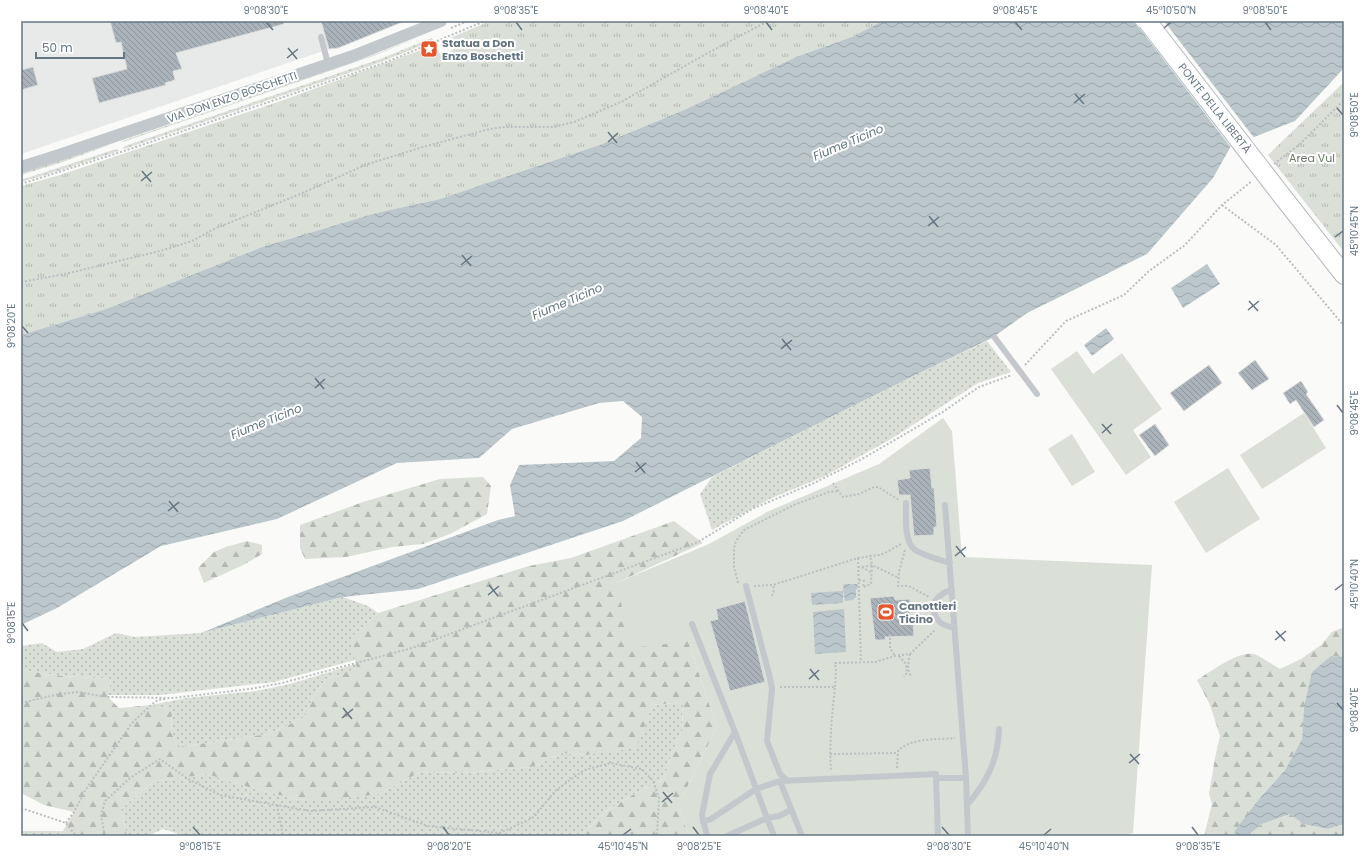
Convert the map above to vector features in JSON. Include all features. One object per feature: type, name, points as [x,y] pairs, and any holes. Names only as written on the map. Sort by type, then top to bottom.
[{"type":"main road","name":"PONTE DELLA LIBERTÀ","points":[[1147,21],[1344,275]]},
{"type":"street","name":"VIA DON ENZO BOSCHETTI","points":[[21,167],[328,64],[374,48],[441,21]]},
{"type":"lane","points":[[321,37],[328,64]]},
{"type":"lane","points":[[996,338],[1037,394]]},
{"type":"lane","points":[[906,503],[908,539],[914,549],[950,563]]},
{"type":"lane","points":[[945,505],[966,778],[968,836]]},
{"type":"lane","points":[[746,586],[772,687],[767,741],[780,774],[788,781]]},
{"type":"lane","points":[[952,590],[939,595],[935,601],[934,613],[937,620],[942,624],[955,628]]},
{"type":"lane","points":[[692,624],[774,836]]},
{"type":"lane","points":[[967,805],[977,793],[994,761],[999,745],[999,729]]},
{"type":"lane","points":[[707,836],[702,822],[702,816],[710,774],[735,732]]},
{"type":"lane","points":[[702,822],[711,820],[756,789],[780,781],[897,775],[966,778]]},
{"type":"lane","points":[[936,776],[938,836]]},
{"type":"lane","points":[[780,781],[802,836]]},
{"type":"lane","points":[[727,836],[767,818],[779,816],[791,810]]},
{"type":"path","points":[[21,184],[121,152],[384,63],[485,21]]},
{"type":"path","points":[[21,282],[164,250],[192,241],[214,229],[305,192],[365,165],[426,146],[490,129],[505,127],[555,127],[574,122],[621,102],[768,21]]},
{"type":"path","points":[[438,33],[440,40]]},
{"type":"path","points":[[1271,166],[1300,144],[1344,100]]},
{"type":"path","points":[[119,146],[121,152]]},
{"type":"path","points":[[66,824],[86,789],[132,722],[158,700],[250,689],[282,683],[412,648],[698,542],[752,509],[814,483],[862,459],[941,413],[979,386],[1017,373],[1066,321],[1124,295],[1149,271],[1185,245],[1222,205],[1254,180]]},
{"type":"path","points":[[1222,205],[1276,245],[1344,326]]},
{"type":"path","points":[[958,352],[989,334]]},
{"type":"path","points":[[833,483],[843,497],[859,494],[874,487],[878,487],[906,503]]},
{"type":"path","points":[[838,491],[829,492],[796,504],[744,530],[736,541],[734,548],[734,567],[738,586],[773,585],[858,558],[886,553],[908,539]]},
{"type":"path","points":[[908,539],[902,559],[898,586],[909,586],[935,601]]},
{"type":"path","points":[[858,580],[864,581],[863,587],[868,586],[872,582],[872,565],[870,555]]},
{"type":"path","points":[[858,558],[861,662]]},
{"type":"path","points":[[858,567],[872,565],[899,578]]},
{"type":"path","points":[[862,567],[872,573]]},
{"type":"path","points":[[772,596],[774,590],[773,585]]},
{"type":"path","points":[[908,619],[916,619],[934,613]]},
{"type":"path","points":[[831,779],[831,723],[835,687],[835,663],[875,662],[895,656],[910,654],[942,624]]},
{"type":"path","points":[[890,634],[890,648],[895,656]]},
{"type":"path","points":[[910,654],[908,666],[911,676]]},
{"type":"path","points":[[899,656],[906,665],[907,673],[904,676]]},
{"type":"path","points":[[772,687],[835,687]]},
{"type":"path","points":[[21,703],[55,695],[77,692],[108,697],[173,698]]},
{"type":"path","points":[[897,775],[898,751],[906,744],[963,737]]},
{"type":"path","points":[[830,754],[898,753]]},
{"type":"path","points":[[105,836],[101,816],[105,801],[130,778],[160,759],[188,780],[220,795],[310,810],[375,807],[428,826],[500,833],[534,817],[555,791],[584,770],[611,763],[642,769],[653,781],[659,798],[658,836]]},
{"type":"path","points":[[277,805],[283,836]]},
{"type":"path","points":[[21,808],[66,824],[76,836]]},
{"type":"shaded area","points":[[21,21],[321,21],[329,49],[21,154]]},
{"type":"green space","points":[[490,21],[882,21],[854,36],[796,57],[684,110],[602,144],[440,199],[376,213],[262,247],[106,309],[21,335],[21,186],[60,175],[275,103],[435,45],[441,56],[453,50],[450,38]]},
{"type":"green space","points":[[426,34],[376,55],[123,142],[122,141],[376,54]]},
{"type":"green space","points":[[432,38],[432,41],[381,62],[124,149],[123,148],[125,146],[380,59]]},
{"type":"green space","name":"Area Vul","points":[[1344,82],[1344,252],[1268,155]]},
{"type":"green space","points":[[115,143],[60,163],[21,175],[21,173]]},
{"type":"green space","points":[[116,149],[119,151],[21,182],[21,180]]},
{"type":"green space","points":[[987,341],[1011,372],[978,383],[891,439],[825,476],[772,498],[712,530],[700,494],[712,477],[901,382]]},
{"type":"green space","points":[[1077,351],[1093,374],[1122,353],[1162,409],[1133,430],[1151,457],[1126,475],[1051,369]]},
{"type":"green space","points":[[1304,413],[1326,448],[1262,489],[1240,455]]},
{"type":"green space","name":"Canottieri Ticino","points":[[943,418],[952,431],[962,557],[1152,565],[1133,833],[1122,836],[689,836],[678,806],[717,727],[688,641],[632,648],[616,583],[709,544],[769,511],[879,464]]},
{"type":"green space","points":[[1072,434],[1095,472],[1072,486],[1048,449]]},
{"type":"green space","points":[[1228,468],[1260,519],[1206,553],[1174,502]]},
{"type":"green space","points":[[483,477],[491,486],[487,514],[450,534],[423,544],[392,547],[346,557],[305,559],[300,548],[300,525],[363,502],[440,479]]},
{"type":"green space","points":[[674,521],[703,543],[616,583],[688,641],[717,727],[678,806],[689,836],[580,836],[608,810],[636,793],[664,779],[671,756],[682,731],[683,702],[653,705],[636,748],[585,755],[562,753],[531,767],[463,773],[420,772],[380,794],[335,799],[299,800],[248,787],[207,774],[153,782],[121,809],[127,836],[60,836],[74,812],[44,805],[21,793],[21,670],[62,676],[111,679],[108,697],[119,708],[151,705],[172,711],[171,732],[178,747],[268,734],[305,717],[312,699],[325,680],[357,668],[353,653],[352,637],[378,613],[529,566],[571,558]]},
{"type":"green space","points":[[247,541],[262,545],[262,554],[243,565],[204,583],[198,568],[214,552]]},
{"type":"green space","points":[[343,597],[368,606],[378,613],[352,637],[355,660],[274,682],[160,695],[108,695],[111,679],[62,676],[21,670],[21,646],[42,643],[57,652],[83,649],[116,633],[134,637],[201,633]]},
{"type":"green space","points":[[1344,627],[1344,657],[1331,656],[1304,707],[1302,739],[1285,770],[1258,800],[1235,832],[1239,836],[1204,836],[1212,804],[1209,794],[1220,736],[1210,705],[1197,680],[1224,663],[1247,654],[1258,656],[1280,669],[1301,659],[1321,645],[1332,632]]},
{"type":"green space","points":[[356,664],[358,668],[325,680],[312,699],[305,717],[268,734],[178,747],[171,732],[172,711],[151,705],[187,698],[256,691],[290,684]]},
{"type":"green space","points":[[683,702],[682,731],[671,756],[664,779],[636,793],[608,810],[580,836],[182,836],[163,829],[148,836],[127,836],[121,809],[153,782],[207,774],[248,787],[299,800],[380,794],[420,772],[463,773],[531,767],[562,753],[585,755],[653,705]]},
{"type":"green space","points":[[1290,814],[1303,824],[1328,829],[1344,824],[1344,836],[1247,836],[1262,824]]},
{"type":"green space","points":[[21,831],[63,831],[60,836],[21,836]]},
{"type":"water","name":"Fiume Ticino","points":[[882,21],[1344,21],[1344,68],[1295,121],[1231,146],[1213,178],[1147,254],[1027,313],[992,338],[623,521],[418,589],[343,597],[201,633],[288,597],[498,520],[515,516],[510,485],[519,465],[614,461],[641,438],[642,417],[623,401],[599,403],[512,429],[479,458],[397,463],[277,519],[161,546],[57,608],[21,625],[21,335],[106,309],[262,247],[376,213],[440,199],[602,144],[684,110],[796,57],[854,36]]},
{"type":"water","points":[[1207,264],[1220,284],[1183,308],[1171,288]]},
{"type":"water","points":[[1106,328],[1114,339],[1092,356],[1084,345]]},
{"type":"water","points":[[844,584],[858,584],[856,597],[853,600],[845,601],[843,588]]},
{"type":"water","points":[[843,591],[843,603],[812,605],[811,593]]},
{"type":"water","points":[[844,609],[846,652],[815,654],[813,612]]},
{"type":"water","points":[[1331,656],[1344,657],[1344,824],[1328,829],[1303,824],[1290,814],[1262,824],[1247,836],[1239,836],[1234,832],[1258,800],[1285,770],[1302,739],[1304,707],[1312,672]]},
{"type":"pier","points":[[1134,21],[1164,21],[1255,139],[1232,149]]},
{"type":"building","points":[[110,21],[284,21],[284,24],[176,53],[182,69],[173,71],[175,80],[165,83],[166,85],[99,103],[92,78],[127,69],[121,42],[116,43]]},
{"type":"building","points":[[321,21],[405,21],[338,48],[329,49]]},
{"type":"building","points":[[33,67],[38,85],[21,90],[21,70]]},
{"type":"building","points":[[1255,360],[1269,379],[1252,390],[1238,373]]},
{"type":"building","points":[[1209,365],[1222,383],[1184,411],[1170,393]]},
{"type":"building","points":[[1301,381],[1308,392],[1306,394],[1324,420],[1314,427],[1296,400],[1290,404],[1283,393]]},
{"type":"building","points":[[1155,424],[1169,445],[1155,456],[1139,435]]},
{"type":"building","points":[[930,468],[932,488],[934,488],[937,527],[934,527],[934,535],[914,536],[910,495],[899,495],[897,480],[910,478],[909,470]]},
{"type":"building","points":[[894,596],[895,600],[910,599],[910,622],[913,621],[914,636],[885,637],[885,640],[875,640],[870,598]]},
{"type":"building","points":[[745,601],[765,682],[730,691],[710,621],[718,619],[716,609]]},
{"type":"place","name":"Statua a Don Enzo Boschetti","points":[[429,49]]},
{"type":"place","name":"Canottieri Ticino","points":[[886,612]]}]
